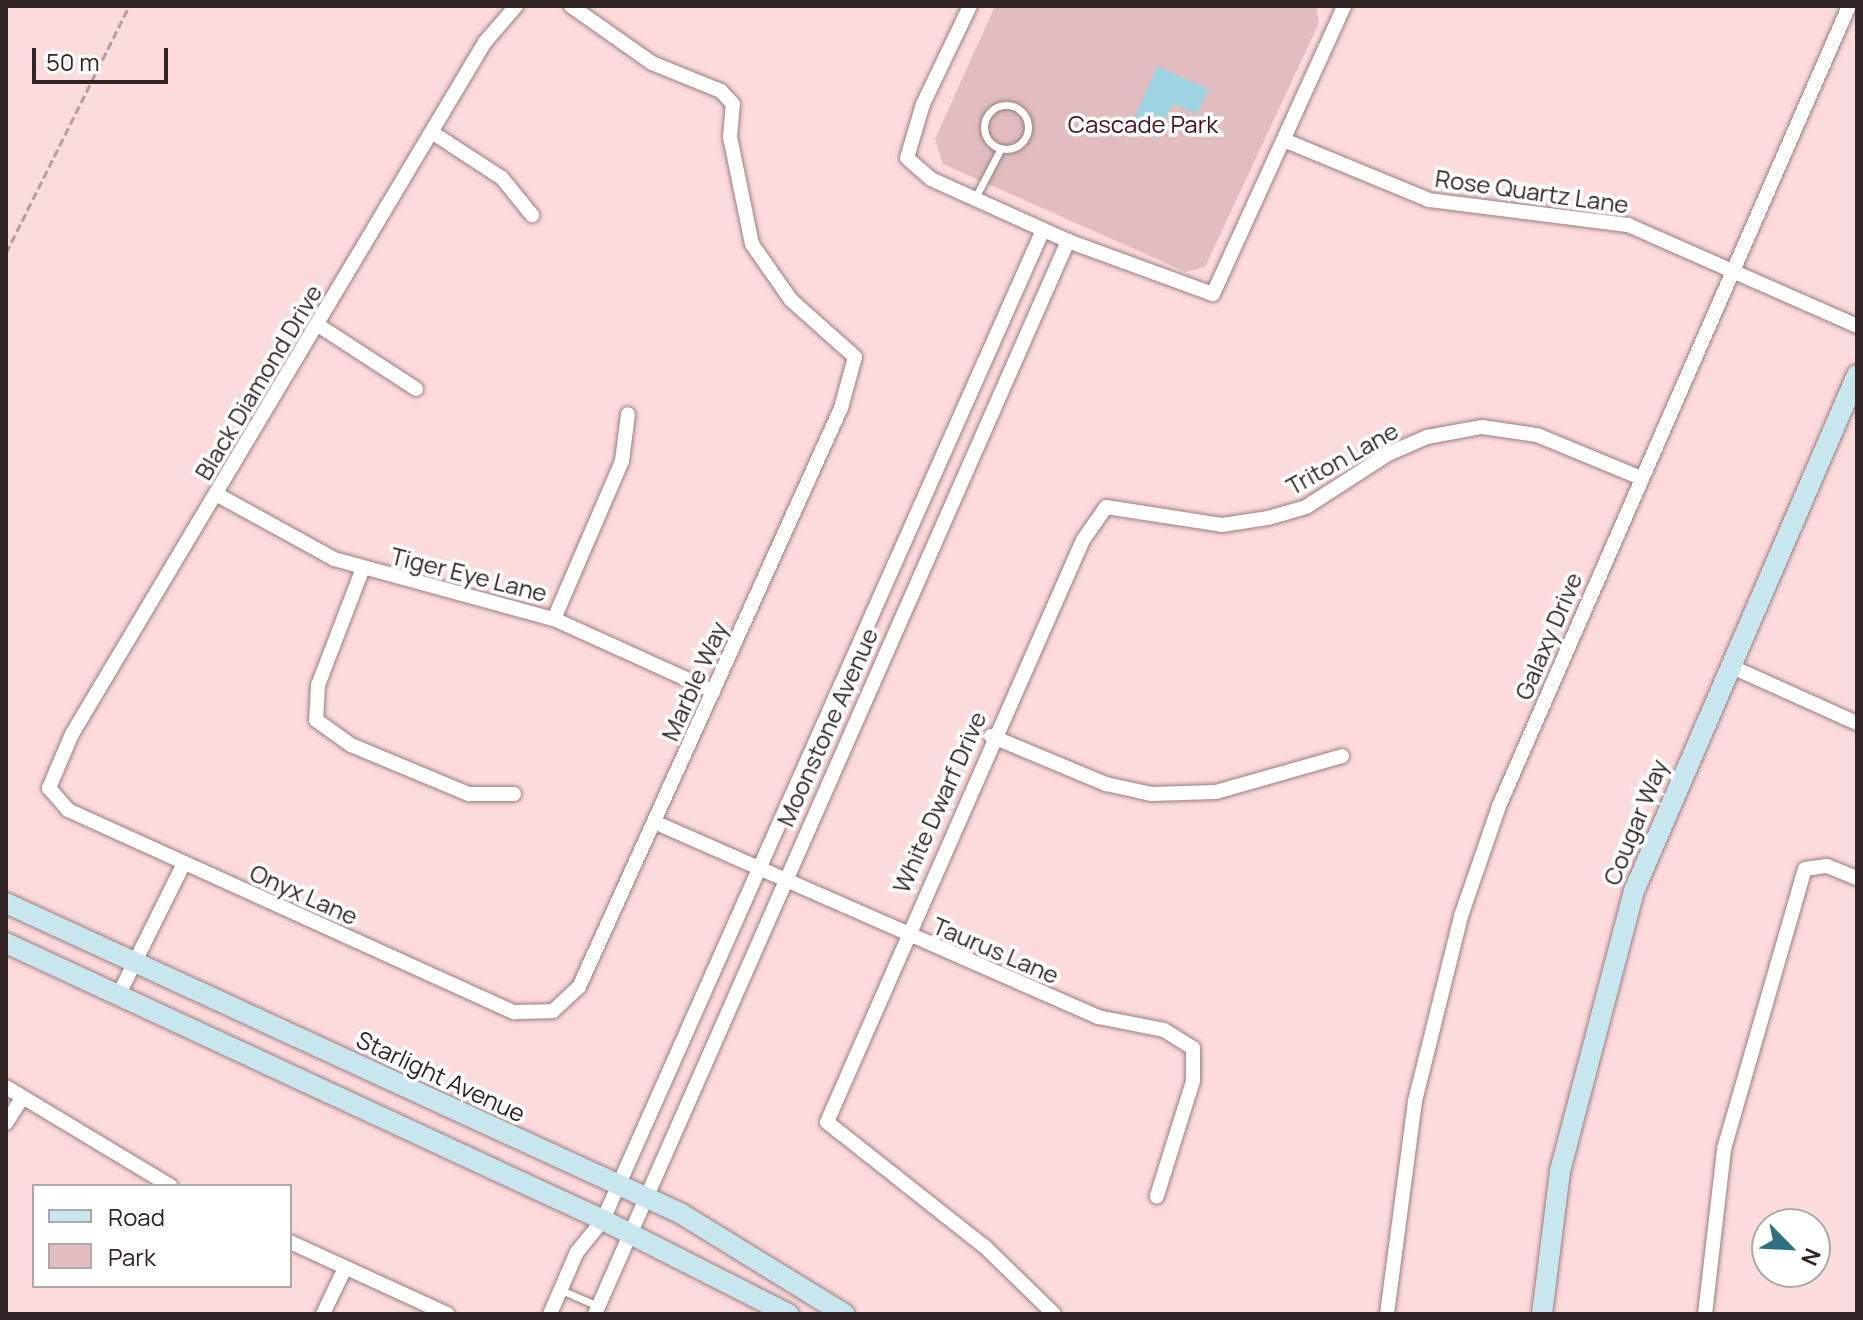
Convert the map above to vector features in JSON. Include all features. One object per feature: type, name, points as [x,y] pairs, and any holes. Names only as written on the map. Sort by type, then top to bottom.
[{"type":"street","name":"Black Diamond Drive","points":[[49,788],[72,734],[485,42],[516,6]]},
{"type":"street","name":"Marble Way","points":[[553,1011],[579,987],[841,408],[855,357],[791,300],[752,244],[730,137],[733,104],[721,91],[652,63],[571,6]]},
{"type":"street","points":[[970,6],[923,104],[907,158],[931,179],[1043,230],[1213,294],[1286,141],[1344,6]]},
{"type":"street","name":"Galaxy Drive","points":[[1387,1314],[1415,1101],[1461,916],[1499,806],[1730,268],[1849,6]]},
{"type":"street","points":[[433,133],[502,178],[532,215]]},
{"type":"street","name":"Rose Quartz Lane","points":[[1286,141],[1429,200],[1628,225],[1857,326]]},
{"type":"street","name":"Moonstone Avenue","points":[[550,1314],[577,1252],[603,1220],[619,1186],[757,868],[1043,230]]},
{"type":"street","name":"Moonstone Avenue","points":[[596,1310],[783,880],[1068,241]]},
{"type":"street","points":[[318,325],[416,389]]},
{"type":"street","name":"Cougar Way","points":[[1542,1314],[1560,1171],[1599,1008],[1662,815],[1857,375]]},
{"type":"street","points":[[554,619],[622,461],[628,414]]},
{"type":"street","name":"Triton Lane","points":[[1106,507],[1222,525],[1268,518],[1306,507],[1414,443],[1482,427],[1537,435],[1639,477]]},
{"type":"street","name":"Tiger Eye Lane","points":[[216,494],[363,568],[554,619],[713,691]]},
{"type":"street","name":"White Dwarf Drive","points":[[1054,1314],[975,1238],[827,1122],[991,736],[1083,540],[1106,507]]},
{"type":"street","points":[[363,568],[318,685],[316,720],[351,745],[469,794],[514,794]]},
{"type":"street","points":[[1730,666],[1857,723]]},
{"type":"street","points":[[991,736],[1106,784],[1151,794],[1216,792],[1342,756]]},
{"type":"street","name":"Onyx Lane","points":[[49,788],[68,810],[183,865],[514,1012],[553,1011]]},
{"type":"street","name":"Taurus Lane","points":[[654,822],[904,935],[1098,1017],[1164,1030],[1193,1048],[1193,1081],[1157,1196]]},
{"type":"street","points":[[119,994],[183,865]]},
{"type":"street","points":[[1705,1314],[1724,1149],[1805,869],[1827,866],[1857,878]]},
{"type":"street","name":"Starlight Avenue","points":[[6,903],[645,1197],[802,1283],[844,1314]]},
{"type":"street","points":[[6,943],[629,1232],[788,1314]]},
{"type":"street","points":[[6,1087],[78,1136],[167,1184]]},
{"type":"street","points":[[6,1123],[23,1097]]},
{"type":"street","points":[[292,1243],[447,1314]]},
{"type":"street","points":[[323,1314],[345,1268]]},
{"type":"lane","points":[[1008,105],[1025,117],[1027,131],[1014,147],[1001,148],[985,134],[985,119],[994,108],[1008,105]]},
{"type":"lane","points":[[975,198],[1001,148]]},
{"type":"lane","points":[[559,1290],[596,1310]]},
{"type":"path","points":[[6,253],[129,6]]},
{"type":"green space","name":"Cascade Park","points":[[995,6],[1316,6],[1319,23],[1205,267],[1186,272],[943,164],[935,139]]},
{"type":"water","points":[[1157,66],[1208,89],[1197,114],[1172,104],[1156,139],[1130,127]]}]
